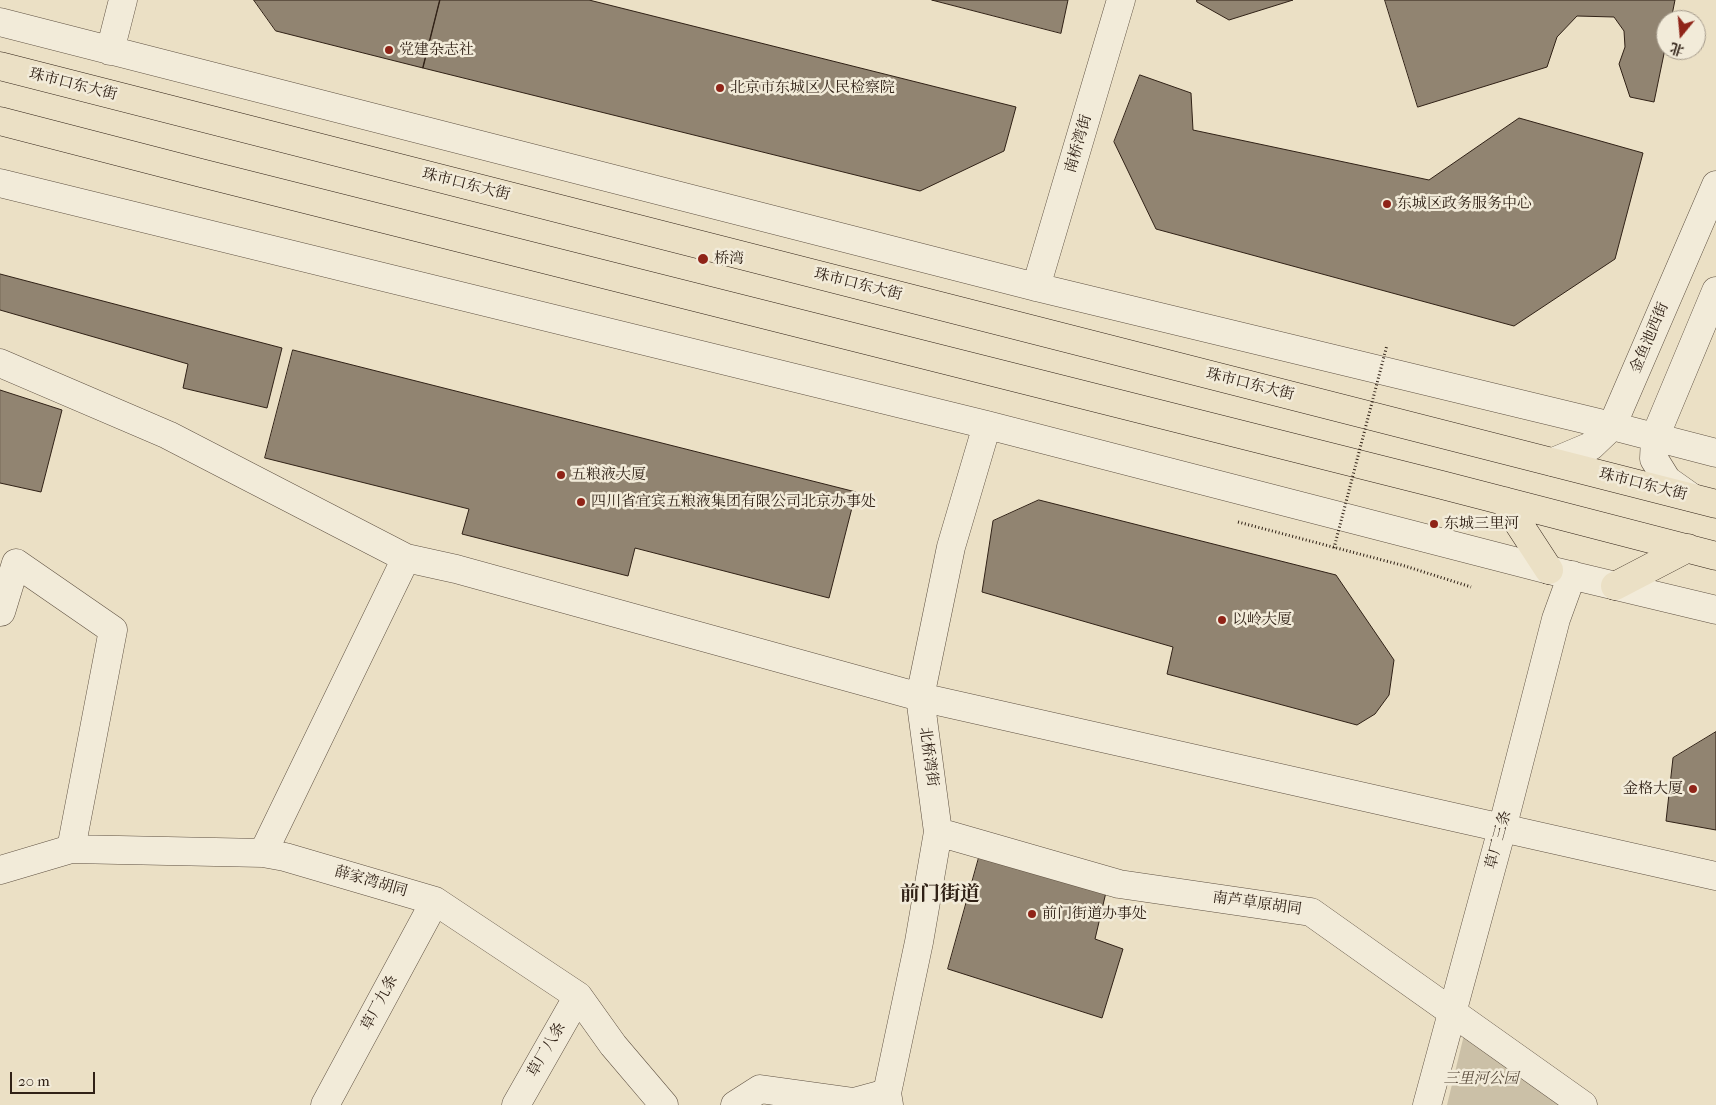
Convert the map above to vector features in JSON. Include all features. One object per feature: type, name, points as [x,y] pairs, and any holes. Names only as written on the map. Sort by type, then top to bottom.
[{"type":"main road","name":"珠市口东大街","points":[[0,66],[1704,501]]},
{"type":"main road","points":[[0,121],[1716,556]]},
{"type":"main road","points":[[1504,501],[1561,572]]},
{"type":"main road","points":[[1615,586],[1688,548]]},
{"type":"street","points":[[110,51],[123,0]]},
{"type":"street","name":"南桥湾街","points":[[1036,287],[1121,0]]},
{"type":"street","points":[[0,22],[1036,287],[1612,426],[1716,453]]},
{"type":"street","points":[[0,183],[987,425],[1615,586],[1716,610]]},
{"type":"street","name":"金鱼池西街","points":[[1553,462],[1591,446],[1612,426],[1716,186]]},
{"type":"street","points":[[1704,501],[1667,480],[1654,459],[1654,437],[1716,291]]},
{"type":"street","points":[[0,363],[168,435],[406,558],[475,574],[920,698],[1716,876]]},
{"type":"street","name":"北桥湾街","points":[[884,1101],[919,942],[938,832],[920,698],[951,547],[987,425]]},
{"type":"street","points":[[263,853],[406,558]]},
{"type":"street","points":[[0,612],[16,563],[113,630],[71,849]]},
{"type":"street","name":"草厂三条","points":[[1426,1105],[1502,829],[1556,619],[1561,572]]},
{"type":"street","name":"南芦草原胡同","points":[[938,832],[1119,884],[1311,912],[1583,1105]]},
{"type":"street","name":"薛家湾胡同","points":[[0,870],[71,849],[263,853],[285,857],[435,900],[578,996],[613,1046],[664,1105]]},
{"type":"street","name":"草厂九条","points":[[325,1105],[435,900]]},
{"type":"street","name":"草厂八条","points":[[516,1105],[578,996]]},
{"type":"street","points":[[734,1105],[760,1089],[854,1102],[884,1101]]},
{"type":"path","points":[[1334,548],[1387,345]]},
{"type":"path","points":[[1238,522],[1405,566],[1471,587]]},
{"type":"green space","name":"三里河公园","points":[[1464,1035],[1561,1105],[1447,1105]]},
{"type":"building","name":"党建杂志社","points":[[254,0],[440,0],[423,68],[276,31]]},
{"type":"building","name":"北京市东城区人民检察院","points":[[440,0],[589,0],[1016,107],[1004,151],[920,191],[423,68]]},
{"type":"building","points":[[932,0],[1068,0],[1061,33]]},
{"type":"building","points":[[1197,0],[1293,0],[1229,20],[1197,2]]},
{"type":"building","points":[[1385,0],[1675,0],[1673,10],[1656,10],[1656,60],[1663,60],[1654,102],[1630,97],[1619,64],[1625,47],[1624,31],[1614,17],[1577,16],[1557,37],[1547,67],[1418,107]]},
{"type":"building","name":"东城区政务服务中心","points":[[1140,75],[1191,93],[1193,130],[1429,180],[1519,118],[1643,153],[1615,259],[1514,326],[1156,229],[1114,142]]},
{"type":"building","points":[[0,274],[282,348],[267,408],[183,388],[188,364],[0,310]]},
{"type":"building","name":"五粮液大厦","points":[[293,350],[856,492],[829,598],[635,548],[628,576],[462,534],[469,509],[265,458]]},
{"type":"building","points":[[0,390],[62,410],[41,492],[0,483]]},
{"type":"building","name":"以岭大厦","points":[[1039,500],[1336,575],[1394,660],[1389,695],[1375,714],[1357,725],[1167,674],[1173,647],[982,592],[993,521]]},
{"type":"building","name":"金格大厦","points":[[1716,732],[1716,830],[1666,821],[1673,758]]},
{"type":"building","name":"前门街道办事处","points":[[980,854],[1107,888],[1095,939],[1123,949],[1102,1018],[948,969]]},
{"type":"place","name":"党建杂志社","points":[[389,50]]},
{"type":"place","name":"北京市东城区人民检察院","points":[[720,88]]},
{"type":"place","name":"东城区政务服务中心","points":[[1387,204]]},
{"type":"place","name":"桥湾","points":[[703,259]]},
{"type":"place","name":"五粮液大厦","points":[[561,475]]},
{"type":"place","name":"四川省宜宾五粮液集团有限公司北京办事处","points":[[581,502]]},
{"type":"place","name":"东城三里河","points":[[1434,524]]},
{"type":"place","name":"以岭大厦","points":[[1222,620]]},
{"type":"place","name":"金格大厦","points":[[1693,789]]},
{"type":"place","name":"前门街道办事处","points":[[1032,914]]},
{"type":"district","name":"前门街道","points":[[940,895]]}]
